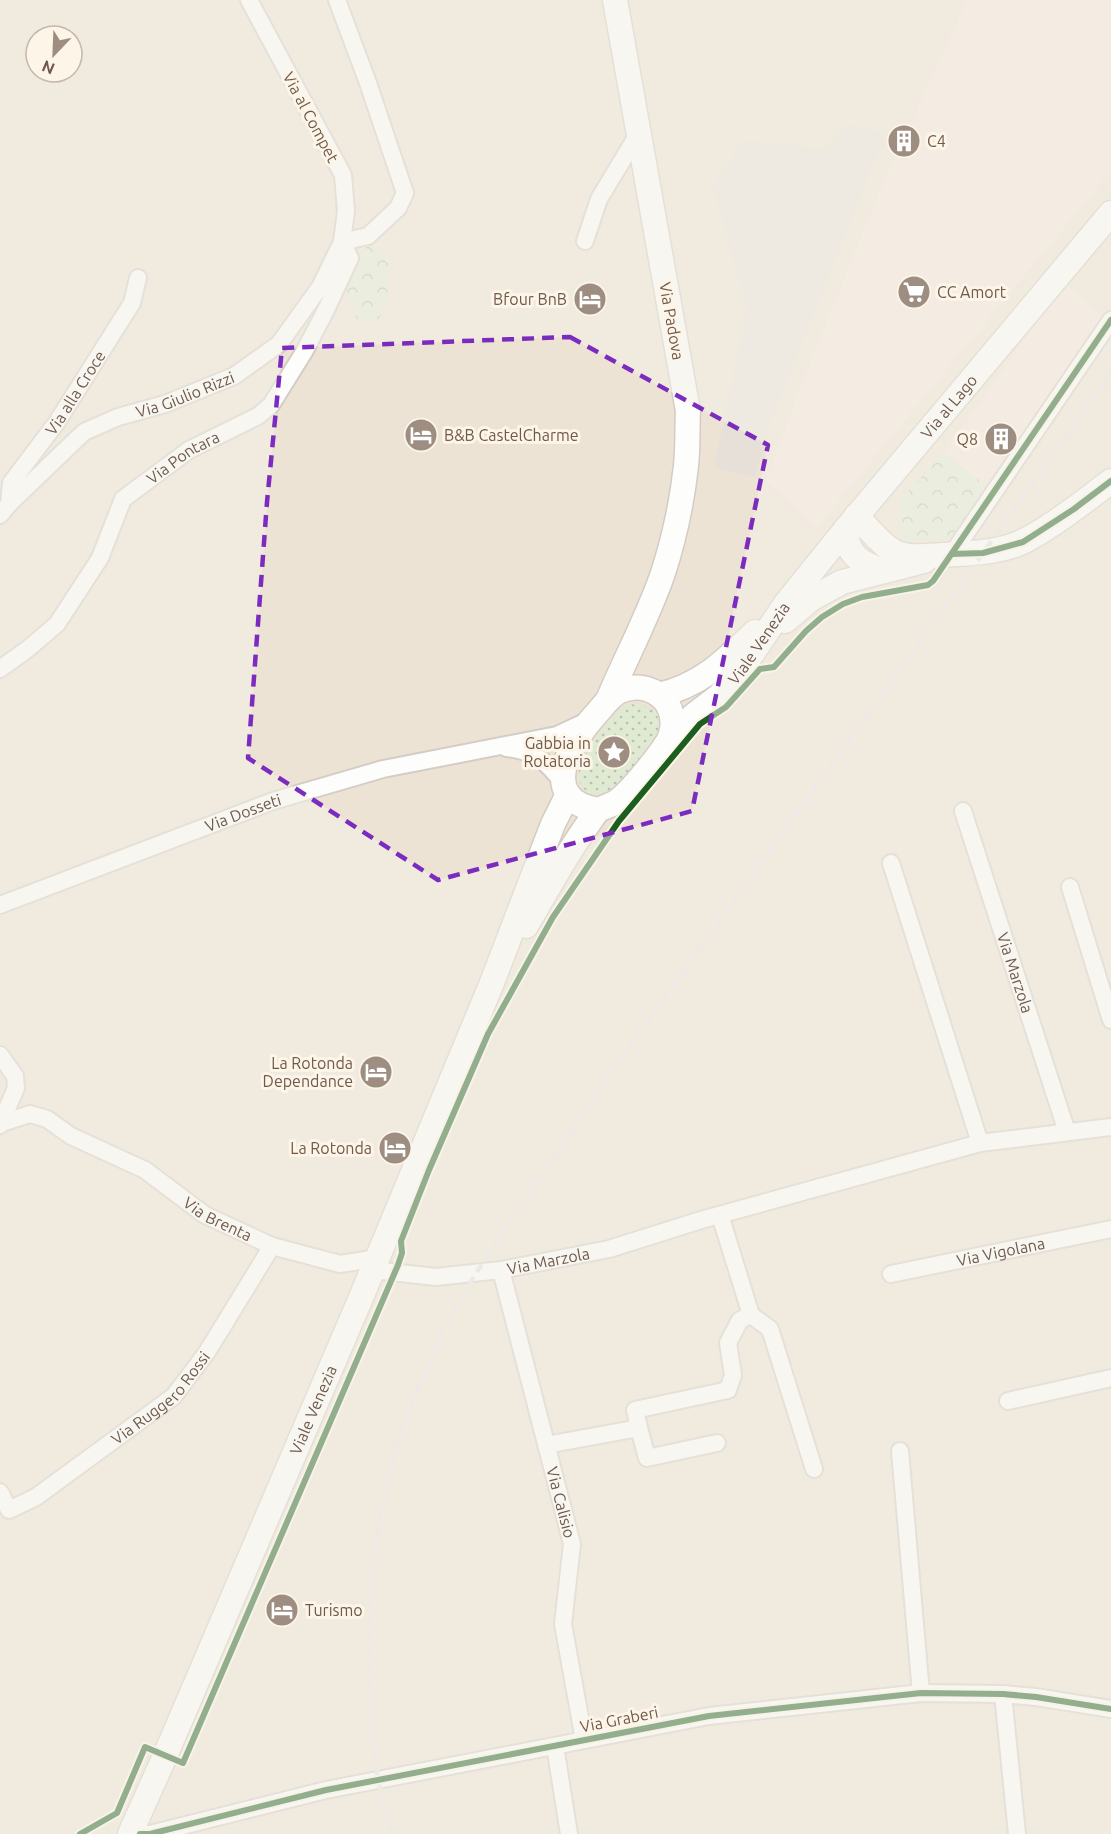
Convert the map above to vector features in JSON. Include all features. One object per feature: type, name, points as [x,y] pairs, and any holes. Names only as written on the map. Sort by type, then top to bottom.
[{"type":"main road","name":"Via Padova","points":[[608,700],[625,660],[637,639],[663,574],[675,534],[687,464],[688,411],[615,0]]},
{"type":"main road","name":"Via al Lago","points":[[787,602],[1010,331],[1111,213]]},
{"type":"main road","points":[[885,571],[868,566],[849,550],[846,540],[851,523],[902,555],[983,553],[1023,542],[1074,509],[1111,481]]},
{"type":"main road","points":[[759,644],[800,608],[824,591],[842,582],[952,554]]},
{"type":"main road","name":"Viale Venezia","points":[[491,985],[578,838],[598,810],[619,801],[693,715],[719,696],[739,673],[787,602]]},
{"type":"main road","name":"Viale Venezia","points":[[130,1834],[372,1271],[491,985],[566,788],[563,769],[574,742],[608,700],[619,692],[632,687],[653,692],[677,691],[713,671],[787,602]]},
{"type":"main road","name":"Via Padova","points":[[637,639],[640,674],[653,692]]},
{"type":"main road","name":"Viale Venezia","points":[[653,692],[670,710],[674,721],[665,746]]},
{"type":"main road","points":[[566,788],[575,802],[585,808],[598,810]]},
{"type":"street","name":"Via al Compet","points":[[249,0],[343,175],[346,211],[342,242]]},
{"type":"street","points":[[338,0],[405,193],[398,208],[368,236],[342,242]]},
{"type":"street","points":[[585,241],[599,199],[639,131]]},
{"type":"street","name":"Via Giulio Rizzi","points":[[4,509],[84,432],[118,417],[165,404],[234,376],[279,344],[320,287],[342,242]]},
{"type":"street","name":"Via Pontara","points":[[0,669],[57,624],[100,558],[123,499],[189,450],[258,416],[271,405],[304,352],[350,258],[342,242]]},
{"type":"street","name":"Via alla Croce","points":[[4,509],[11,483],[57,422],[132,303],[138,278]]},
{"type":"street","points":[[952,554],[1111,320]]},
{"type":"street","name":"Via Dosseti","points":[[0,905],[273,801],[383,769],[557,735],[590,720]]},
{"type":"street","name":"Via Dosseti","points":[[494,747],[521,750],[536,756],[550,766],[566,788]]},
{"type":"street","name":"Via Marzola","points":[[963,811],[1067,1132]]},
{"type":"street","points":[[891,863],[981,1143]]},
{"type":"street","points":[[1070,887],[1111,1020]]},
{"type":"street","points":[[0,1055],[15,1076],[16,1088],[1,1124]]},
{"type":"street","name":"Via Brenta","points":[[1,1124],[30,1114],[47,1119],[71,1136],[145,1170],[205,1215],[272,1246],[372,1271]]},
{"type":"street","name":"Via Marzola","points":[[372,1271],[436,1277],[501,1270],[609,1249],[720,1215],[981,1143],[1111,1127]]},
{"type":"street","points":[[720,1215],[751,1315],[770,1329],[814,1469]]},
{"type":"street","name":"Via Vigolana","points":[[891,1274],[1111,1229]]},
{"type":"street","name":"Via Ruggero Rossi","points":[[0,1492],[9,1510],[36,1497],[174,1396],[207,1352],[272,1246]]},
{"type":"street","name":"Via Brenta","points":[[340,1264],[372,1271]]},
{"type":"street","name":"Via Calisio","points":[[501,1270],[572,1544],[563,1624],[584,1740]]},
{"type":"street","points":[[717,1443],[647,1458],[635,1410],[728,1390],[734,1375],[728,1343],[740,1320],[751,1315]]},
{"type":"street","points":[[1008,1401],[1111,1378]]},
{"type":"street","points":[[546,1445],[639,1428]]},
{"type":"street","points":[[900,1450],[921,1693]]},
{"type":"street","name":"Via Graberi","points":[[140,1834],[150,1834],[326,1790],[709,1716],[921,1693],[1036,1696],[1111,1708]]},
{"type":"street","points":[[1003,1694],[1017,1834]]},
{"type":"street","points":[[555,1746],[568,1834]]},
{"type":"highlighted area","points":[[570,337],[768,445],[692,811],[438,880],[248,758],[267,502],[282,348]]},
{"type":"shaded area","points":[[0,0],[1111,0],[1111,1834],[0,1834]]},
{"type":"shaded area","points":[[967,0],[1111,0],[1111,171],[816,528],[766,481],[796,399],[876,200]]},
{"type":"shaded area","points":[[847,123],[885,134],[775,409],[755,477],[714,468],[747,309],[713,185],[744,140],[826,150]]},
{"type":"shaded area","points":[[1065,283],[1105,319],[986,485],[944,453]]},
{"type":"green space","points":[[371,241],[389,263],[389,298],[378,320],[357,320],[342,282]]},
{"type":"green space","points":[[944,453],[986,485],[953,537],[905,542],[897,526],[901,499]]},
{"type":"green space","points":[[641,704],[657,715],[659,726],[643,760],[617,789],[610,793],[592,794],[586,791],[580,782],[579,775],[580,766],[589,749],[620,709],[627,705]]},
{"type":"railway","points":[[391,1834],[378,1780],[370,1718],[370,1584],[385,1491],[400,1433],[441,1333],[476,1273],[606,1080],[1111,374]]},
{"type":"cycle path","points":[[80,1834],[117,1813],[145,1747],[183,1763],[398,1265],[402,1253],[401,1241],[488,1034],[553,917],[619,821],[700,724],[726,707],[760,669],[774,667],[806,631],[822,617],[843,604],[862,597],[928,585],[933,581],[1111,320]]},
{"type":"cycle path","points":[[952,554],[983,553],[1023,542],[1074,509],[1111,481]]},
{"type":"cycle path","points":[[140,1834],[150,1834],[326,1790],[709,1716],[921,1693],[1003,1694],[1111,1709]]},
{"type":"place","name":"C4","points":[[904,141]]},
{"type":"place","name":"CC Amort","points":[[914,292]]},
{"type":"place","name":"Bfour BnB","points":[[590,299]]},
{"type":"place","name":"B&B CastelCharme","points":[[421,435]]},
{"type":"place","name":"Q8","points":[[1001,439]]},
{"type":"place","name":"Gabbia in Rotatoria","points":[[614,752]]},
{"type":"place","name":"La Rotonda Dependance","points":[[376,1072]]},
{"type":"place","name":"La Rotonda","points":[[395,1148]]},
{"type":"place","name":"Turismo","points":[[282,1610]]}]
